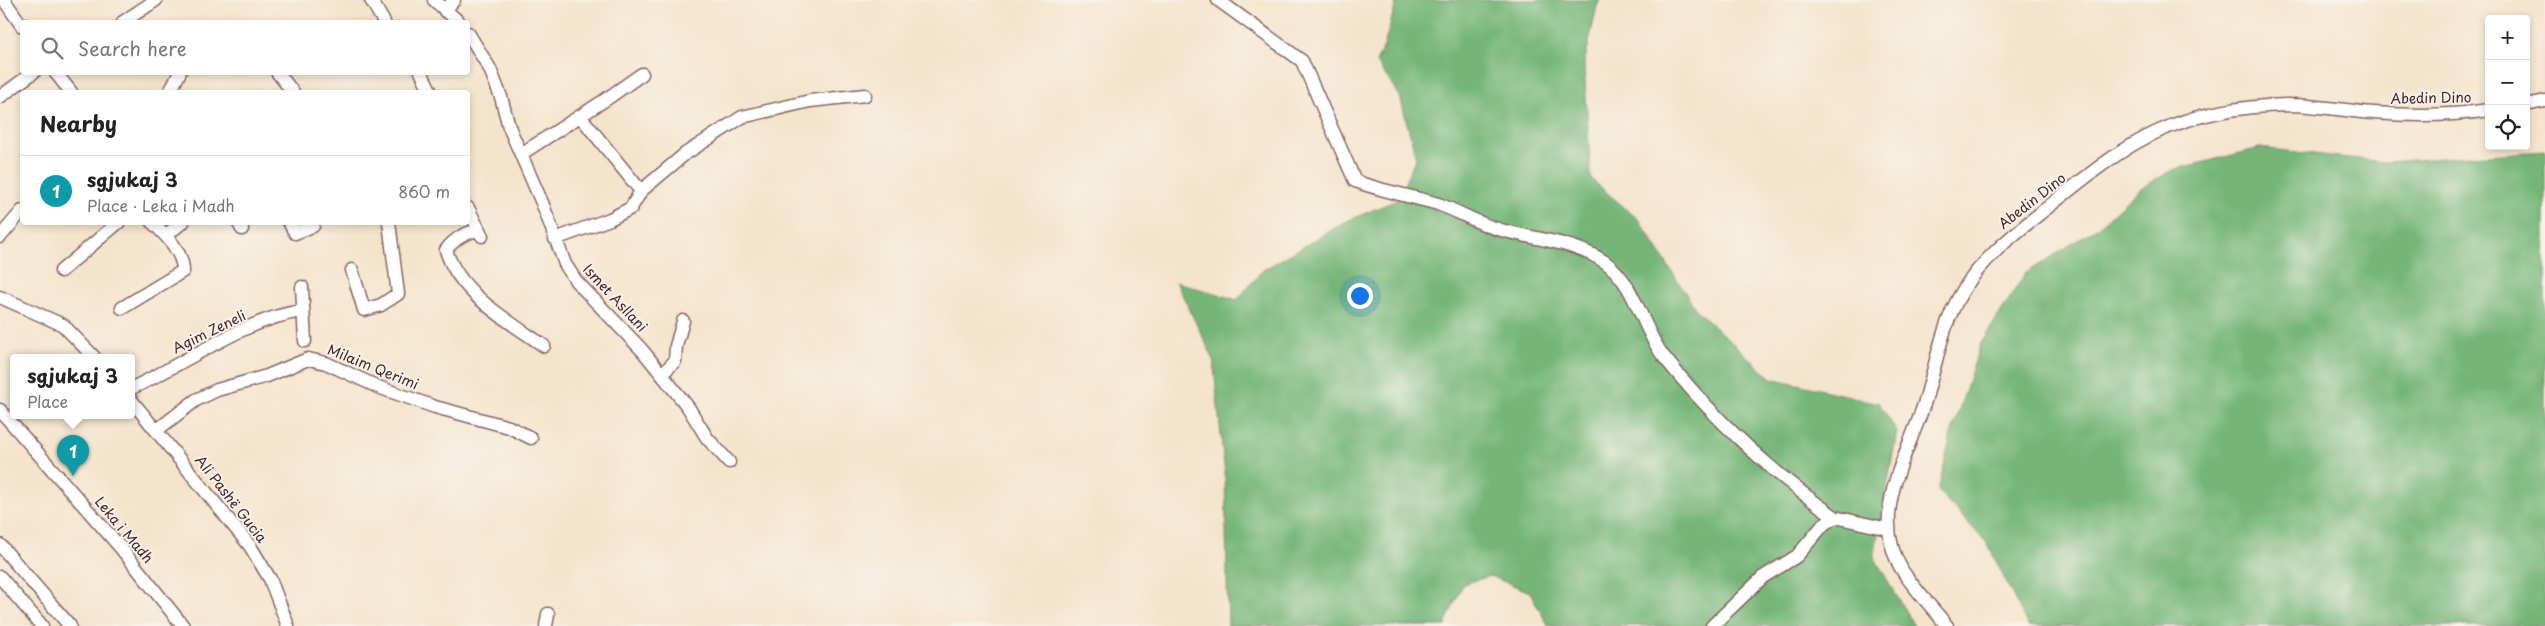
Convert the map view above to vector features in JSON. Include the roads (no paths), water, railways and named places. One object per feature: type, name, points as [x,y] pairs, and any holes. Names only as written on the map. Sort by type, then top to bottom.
[{"type":"street","points":[[125,20],[156,0]]},
{"type":"street","points":[[371,0],[383,20]]},
{"type":"street","points":[[439,4],[454,0]]},
{"type":"street","points":[[1218,0],[1302,61],[1355,181],[1440,205],[1504,232],[1551,240],[1585,251],[1604,262],[1619,274],[1663,355],[1700,400],[1761,458],[1802,494],[1835,517],[1888,529]]},
{"type":"street","points":[[439,4],[457,20]]},
{"type":"street","points":[[4,6],[20,24]]},
{"type":"street","name":"Ismet Asllani","points":[[470,37],[490,69],[501,97],[509,127],[543,205],[565,264],[576,281],[619,323],[662,374],[688,407],[707,438],[729,462]]},
{"type":"street","points":[[521,154],[642,74]]},
{"type":"street","points":[[0,97],[30,75]]},
{"type":"street","points":[[57,75],[69,90]]},
{"type":"street","points":[[171,90],[178,75]]},
{"type":"street","points":[[279,75],[291,90]]},
{"type":"street","points":[[423,75],[431,90]]},
{"type":"street","points":[[555,239],[610,219],[631,208],[641,191],[685,154],[742,117],[810,101],[865,95]]},
{"type":"street","points":[[2530,104],[2545,101]]},
{"type":"street","name":"Abedin Dino","points":[[1947,626],[1913,585],[1902,568],[1892,546],[1888,529],[1888,511],[1897,475],[1916,430],[1950,316],[1961,293],[1978,268],[2004,242],[2121,152],[2156,132],[2189,120],[2251,108],[2290,105],[2375,114],[2462,114],[2485,111]]},
{"type":"street","points":[[580,116],[641,191]]},
{"type":"street","points":[[0,237],[20,212]]},
{"type":"street","points":[[470,212],[480,233],[466,233],[452,242],[446,250],[449,260],[484,303],[544,346]]},
{"type":"street","points":[[61,271],[115,225]]},
{"type":"street","points":[[122,308],[183,271],[183,262],[166,235],[155,225]]},
{"type":"street","points":[[166,235],[179,225]]},
{"type":"street","points":[[291,225],[295,233],[313,226]]},
{"type":"street","points":[[352,270],[364,310],[381,305],[398,294],[389,225]]},
{"type":"street","points":[[302,287],[305,341]]},
{"type":"street","points":[[0,297],[63,325],[91,354]]},
{"type":"street","name":"Agim Zeneli","points":[[135,386],[255,326],[282,314],[302,311]]},
{"type":"street","points":[[662,374],[675,361],[676,346],[683,322]]},
{"type":"street","name":"Milaim Qerimi","points":[[157,430],[196,400],[217,390],[267,376],[308,359],[326,362],[378,387],[434,407],[510,427],[531,438]]},
{"type":"street","name":"Ali Pashë Gucia","points":[[135,404],[250,546],[270,579],[288,626]]},
{"type":"street","name":"Leka i Madh","points":[[0,410],[120,547],[183,626]]},
{"type":"street","points":[[1712,626],[1763,577],[1796,556],[1824,524],[1835,517]]},
{"type":"street","points":[[0,545],[70,626]]},
{"type":"street","points":[[0,577],[42,626]]},
{"type":"place","name":"sgjukaj 3","points":[[73,476]]}]
